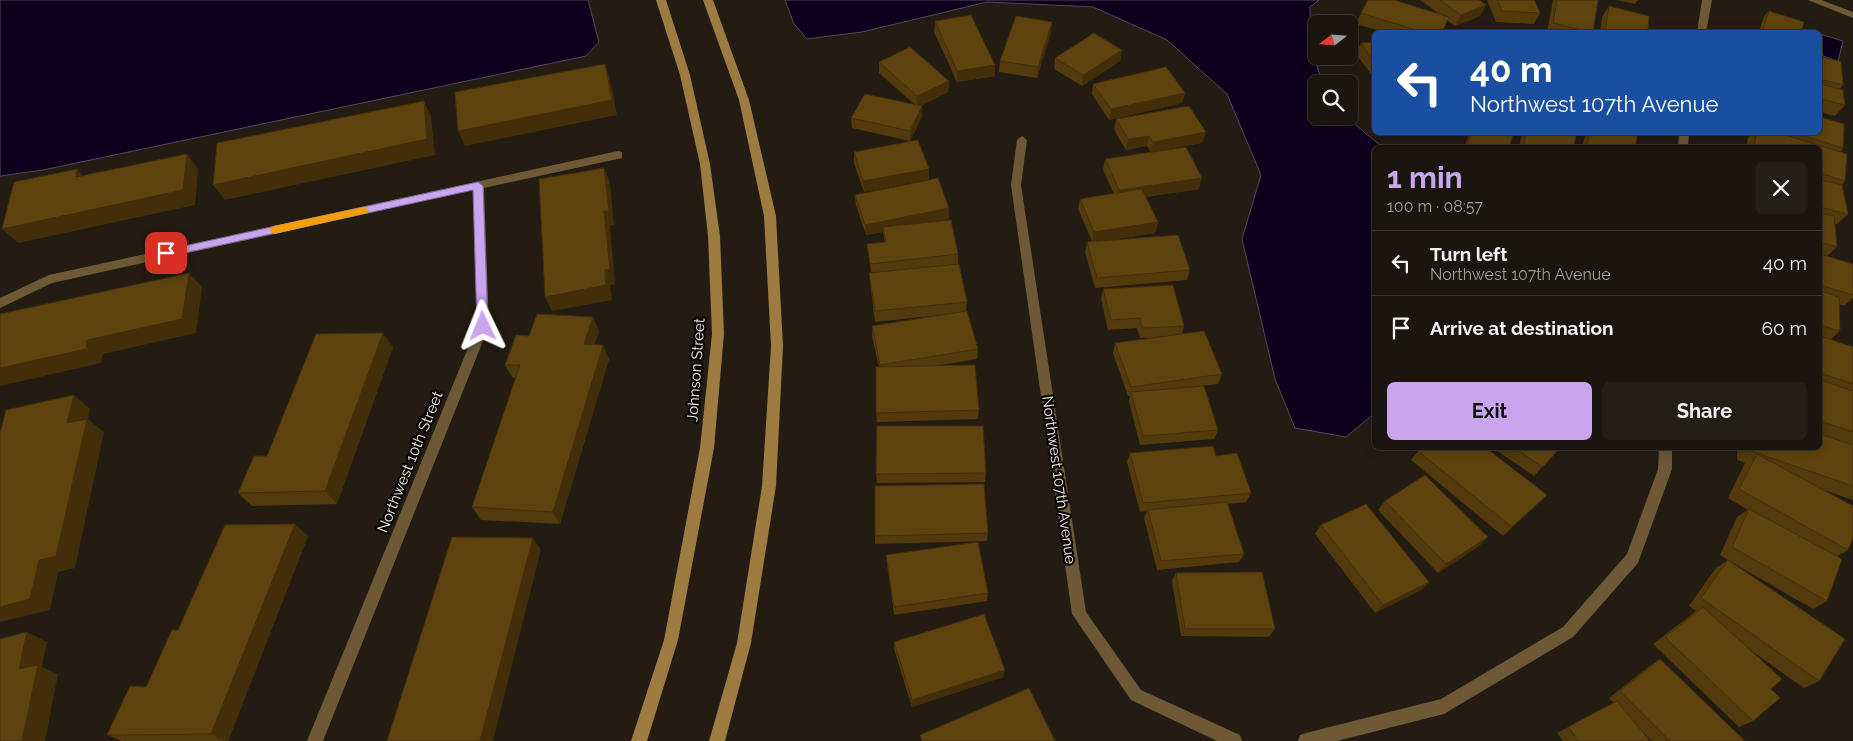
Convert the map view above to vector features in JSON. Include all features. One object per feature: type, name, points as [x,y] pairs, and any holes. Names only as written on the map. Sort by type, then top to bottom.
[{"type":"street","name":"Johnson Street","points":[[639,741],[671,640],[707,448],[718,334],[714,236],[705,164],[685,74],[661,0]]},
{"type":"street","points":[[708,0],[744,100],[770,216],[776,346],[770,486],[744,643],[717,741]]},
{"type":"street","points":[[1701,30],[1707,0]]},
{"type":"street","points":[[1813,0],[1853,15]]},
{"type":"street","name":"Northwest 107th Avenue","points":[[1022,140],[1016,185],[1079,614],[1136,695],[1234,741]]},
{"type":"street","points":[[0,303],[49,279],[618,155]]},
{"type":"street","name":"Northwest 10th Street","points":[[315,741],[483,326],[478,186]]},
{"type":"street","points":[[1306,741],[1444,706],[1568,632],[1633,558],[1665,469],[1666,450]]},
{"type":"shaded area","points":[[0,0],[588,0],[599,42],[586,56],[43,170],[0,176]]},
{"type":"shaded area","points":[[785,0],[1319,0],[1310,7],[1310,15],[1308,15],[1308,65],[1317,65],[1320,75],[1308,75],[1308,125],[1356,125],[1380,145],[1372,145],[1372,415],[1346,437],[1295,428],[1275,379],[1242,239],[1261,175],[1227,94],[1167,40],[1093,7],[987,2],[862,32],[807,39],[794,24]]},
{"type":"shaded area","points":[[1822,35],[1843,41],[1838,61],[1822,56]]},
{"type":"building","points":[[1368,0],[1394,0],[1449,17],[1443,30],[1416,30],[1361,13]]},
{"type":"building","points":[[1440,0],[1479,0],[1486,5],[1461,15]]},
{"type":"building","points":[[1497,0],[1534,0],[1540,13],[1502,11]]},
{"type":"building","points":[[1557,0],[1598,0],[1593,30],[1582,30],[1553,23]]},
{"type":"building","points":[[1609,6],[1649,16],[1648,30],[1605,30]]},
{"type":"building","points":[[1769,11],[1804,22],[1802,30],[1763,29]]},
{"type":"building","points":[[971,15],[995,65],[957,71],[935,21]]},
{"type":"building","points":[[1016,16],[1052,22],[1038,67],[1000,61]]},
{"type":"building","points":[[1094,33],[1122,50],[1083,75],[1055,58]]},
{"type":"building","points":[[1372,42],[1372,59],[1361,43]]},
{"type":"building","points":[[910,47],[949,81],[917,96],[879,62]]},
{"type":"building","points":[[1822,57],[1841,62],[1843,85],[1822,80]]},
{"type":"building","points":[[605,64],[612,100],[458,131],[455,92]]},
{"type":"building","points":[[1166,67],[1185,93],[1111,109],[1093,84]]},
{"type":"building","points":[[1822,85],[1843,90],[1845,105],[1822,99]]},
{"type":"building","points":[[865,94],[922,106],[910,131],[851,118]]},
{"type":"building","points":[[424,101],[427,139],[213,185],[217,143]]},
{"type":"building","points":[[1189,106],[1206,132],[1153,142],[1149,136],[1128,139],[1116,119]]},
{"type":"building","points":[[1822,118],[1844,124],[1843,148],[1801,135],[1822,135]]},
{"type":"building","points":[[1471,135],[1513,135],[1510,145],[1467,145]]},
{"type":"building","points":[[1525,135],[1576,135],[1574,145],[1524,145]]},
{"type":"building","points":[[1589,135],[1637,135],[1636,145],[1587,145]]},
{"type":"building","points":[[1756,135],[1786,135],[1818,145],[1754,145]]},
{"type":"building","points":[[918,140],[929,169],[863,181],[854,152]]},
{"type":"building","points":[[1822,146],[1847,154],[1845,181],[1822,174]]},
{"type":"building","points":[[1186,147],[1202,178],[1119,190],[1105,159]]},
{"type":"building","points":[[187,154],[183,190],[2,229],[14,182],[77,169],[76,177]]},
{"type":"building","points":[[604,168],[609,211],[604,211],[610,269],[605,270],[606,285],[545,297],[539,179]]},
{"type":"building","points":[[938,178],[949,208],[865,225],[855,195]]},
{"type":"building","points":[[1822,180],[1842,185],[1848,214],[1822,208]]},
{"type":"building","points":[[1142,189],[1158,222],[1094,232],[1080,199]]},
{"type":"building","points":[[1822,213],[1834,216],[1837,247],[1822,243]]},
{"type":"building","points":[[951,220],[958,254],[870,264],[867,244],[886,242],[883,227]]},
{"type":"building","points":[[1178,235],[1190,270],[1097,278],[1087,242]]},
{"type":"building","points":[[1822,255],[1853,264],[1853,295],[1822,286]]},
{"type":"building","points":[[959,264],[967,302],[875,311],[869,273]]},
{"type":"building","points":[[189,273],[182,319],[87,340],[86,349],[0,368],[0,314]]},
{"type":"building","points":[[1173,285],[1184,326],[1142,328],[1140,318],[1111,320],[1103,289]]},
{"type":"building","points":[[1822,292],[1839,297],[1840,331],[1822,326]]},
{"type":"building","points":[[967,311],[978,349],[880,365],[872,326]]},
{"type":"building","points":[[537,314],[593,317],[584,344],[603,345],[553,512],[472,507],[520,365],[505,365],[516,335],[529,336]]},
{"type":"building","points":[[1204,331],[1222,374],[1131,387],[1115,343]]},
{"type":"building","points":[[383,333],[325,491],[238,493],[254,456],[267,456],[316,334]]},
{"type":"building","points":[[1822,337],[1853,347],[1853,384],[1822,374]]},
{"type":"building","points":[[975,365],[979,410],[876,413],[876,367]]},
{"type":"building","points":[[1822,381],[1853,391],[1853,432],[1822,422]]},
{"type":"building","points":[[1204,386],[1218,430],[1143,436],[1131,392]]},
{"type":"building","points":[[74,395],[67,423],[87,419],[56,556],[39,560],[30,599],[0,607],[0,433],[6,410]]},
{"type":"building","points":[[877,426],[983,426],[986,473],[876,474]]},
{"type":"building","points":[[1822,435],[1853,445],[1853,486],[1748,450],[1822,450]]},
{"type":"building","points":[[1213,446],[1216,456],[1237,453],[1251,493],[1143,503],[1130,453]]},
{"type":"building","points":[[1489,450],[1547,495],[1512,527],[1418,451]]},
{"type":"building","points":[[1517,450],[1558,450],[1543,467]]},
{"type":"building","points":[[1757,454],[1853,506],[1853,538],[1848,550],[1739,489]]},
{"type":"building","points":[[1425,475],[1488,537],[1446,564],[1385,501]]},
{"type":"building","points":[[984,484],[988,533],[875,536],[875,486]]},
{"type":"building","points":[[1227,502],[1244,554],[1161,561],[1148,510]]},
{"type":"building","points":[[1366,504],[1429,582],[1383,605],[1321,525]]},
{"type":"building","points":[[1749,509],[1842,559],[1827,601],[1732,547]]},
{"type":"building","points":[[295,524],[211,734],[107,735],[130,686],[146,687],[172,630],[178,630],[225,525]]},
{"type":"building","points":[[452,537],[533,538],[480,741],[387,741]]},
{"type":"building","points":[[978,542],[988,593],[894,607],[886,555]]},
{"type":"building","points":[[1728,560],[1845,639],[1819,681],[1701,598]]},
{"type":"building","points":[[1262,572],[1275,629],[1185,629],[1176,573]]},
{"type":"building","points":[[1703,607],[1782,679],[1771,689],[1780,698],[1753,721],[1665,637]]},
{"type":"building","points":[[984,614],[1005,670],[912,700],[894,642]]},
{"type":"building","points":[[27,632],[19,669],[38,665],[22,741],[0,741],[0,639]]},
{"type":"building","points":[[1660,659],[1745,741],[1670,741],[1620,691]]},
{"type":"building","points":[[1029,688],[1055,741],[922,741],[920,735]]},
{"type":"building","points":[[1617,701],[1650,741],[1579,741],[1568,727]]},
{"type":"slow traffic","points":[[274,230],[364,210]]},
{"type":"route","points":[[166,253],[478,186],[483,326]]}]
